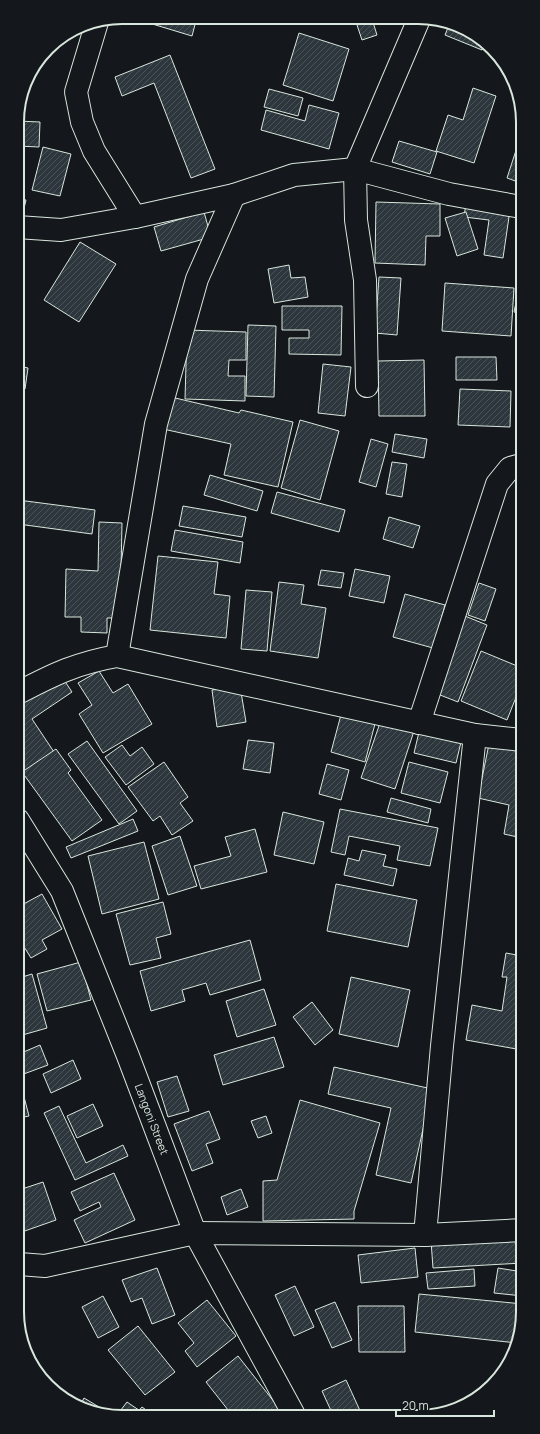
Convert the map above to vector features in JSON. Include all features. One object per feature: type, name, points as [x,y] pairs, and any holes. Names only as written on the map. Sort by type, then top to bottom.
[{"type":"street","points":[[367,386],[365,280],[356,220],[355,169],[417,24]]},
{"type":"street","points":[[95,28],[76,92],[82,122],[94,150],[135,217]]},
{"type":"street","points":[[24,227],[61,230],[135,217],[234,195],[294,175],[355,169],[449,194],[516,206]]},
{"type":"street","points":[[117,656],[156,424],[197,279],[234,195]]},
{"type":"street","points":[[419,723],[497,484],[510,468],[516,466]]},
{"type":"street","points":[[24,690],[57,672],[91,660],[117,656],[419,723],[475,734],[516,739]]},
{"type":"street","points":[[425,1235],[442,1046],[475,734]]},
{"type":"street","name":"Langoni Street","points":[[24,830],[62,891],[128,1056],[195,1233],[291,1410]]},
{"type":"street","points":[[24,1264],[45,1266],[195,1233],[425,1235],[516,1230]]},
{"type":"building","points":[[152,24],[195,24],[192,36]]},
{"type":"building","points":[[357,24],[374,24],[377,35],[362,40]]},
{"type":"building","points":[[448,29],[455,31],[478,44],[483,49],[482,50],[445,35]]},
{"type":"building","points":[[299,33],[349,49],[333,101],[283,85]]},
{"type":"building","points":[[170,55],[215,169],[191,178],[154,83],[122,96],[115,77]]},
{"type":"building","points":[[473,88],[496,96],[474,163],[436,151],[448,115],[463,120]]},
{"type":"building","points":[[269,89],[303,98],[298,116],[264,107]]},
{"type":"building","points":[[309,105],[339,113],[329,149],[261,130],[266,110],[305,121]]},
{"type":"building","points":[[24,121],[40,122],[39,147],[24,146]]},
{"type":"building","points":[[399,141],[437,152],[430,174],[392,162]]},
{"type":"building","points":[[43,147],[71,154],[60,196],[32,190]]},
{"type":"building","points":[[516,150],[516,181],[507,178]]},
{"type":"building","points":[[376,202],[440,204],[440,236],[426,236],[425,265],[375,263]]},
{"type":"building","points":[[466,203],[510,210],[503,258],[484,255],[489,220],[464,217]]},
{"type":"building","points":[[204,212],[211,237],[161,251],[154,227]]},
{"type":"building","points":[[466,212],[478,249],[457,256],[445,218]]},
{"type":"building","points":[[80,242],[116,264],[79,322],[44,300]]},
{"type":"building","points":[[289,265],[291,278],[305,277],[308,297],[274,303],[268,269]]},
{"type":"building","points":[[379,277],[401,278],[397,335],[375,333]]},
{"type":"building","points":[[445,283],[514,288],[511,336],[442,331]]},
{"type":"building","points":[[282,306],[342,306],[341,355],[289,354],[289,338],[309,338],[309,330],[282,330]]},
{"type":"building","points":[[248,325],[276,326],[274,397],[246,396]]},
{"type":"building","points":[[187,330],[246,332],[246,360],[229,360],[228,376],[245,376],[245,401],[185,399]]},
{"type":"building","points":[[456,357],[496,357],[497,380],[456,380]]},
{"type":"building","points":[[424,360],[425,416],[379,416],[378,361]]},
{"type":"building","points":[[323,364],[351,367],[345,416],[318,413]]},
{"type":"building","points":[[24,367],[28,368],[24,389]]},
{"type":"building","points":[[460,389],[511,391],[510,427],[458,425]]},
{"type":"building","points":[[171,397],[239,413],[241,410],[293,422],[278,487],[224,475],[231,444],[163,429]]},
{"type":"building","points":[[300,420],[339,431],[320,500],[281,488]]},
{"type":"building","points":[[395,434],[427,439],[424,458],[392,452]]},
{"type":"building","points":[[371,439],[388,444],[376,487],[359,482]]},
{"type":"building","points":[[392,462],[407,464],[402,497],[386,494]]},
{"type":"building","points":[[210,475],[263,491],[257,511],[204,495]]},
{"type":"building","points":[[277,492],[345,510],[339,532],[271,513]]},
{"type":"building","points":[[24,501],[95,510],[92,534],[24,525]]},
{"type":"building","points":[[183,506],[246,517],[242,537],[179,526]]},
{"type":"building","points":[[389,517],[420,526],[413,548],[383,539]]},
{"type":"building","points":[[99,522],[122,523],[120,618],[107,618],[107,633],[81,632],[81,617],[65,617],[66,569],[98,571]]},
{"type":"building","points":[[175,530],[243,542],[240,563],[171,551]]},
{"type":"building","points":[[158,556],[218,562],[214,594],[230,596],[226,638],[150,630]]},
{"type":"building","points":[[355,569],[390,576],[384,603],[349,596]]},
{"type":"building","points":[[321,570],[344,573],[341,588],[318,585]]},
{"type":"building","points":[[279,582],[304,585],[301,604],[326,608],[318,658],[270,651]]},
{"type":"building","points":[[479,583],[496,589],[485,621],[468,615]]},
{"type":"building","points":[[246,590],[272,592],[267,651],[241,649]]},
{"type":"building","points":[[405,594],[445,605],[433,648],[393,637]]},
{"type":"building","points":[[465,616],[487,625],[458,702],[435,693]]},
{"type":"building","points":[[481,651],[516,666],[516,697],[507,720],[461,701]]},
{"type":"building","points":[[99,671],[113,693],[128,684],[152,724],[103,753],[79,714],[92,705],[78,683]]},
{"type":"building","points":[[60,674],[72,692],[32,719],[54,752],[25,772],[24,770],[24,698]]},
{"type":"building","points":[[240,686],[246,722],[217,727],[212,690]]},
{"type":"building","points":[[342,711],[376,720],[365,762],[331,752]]},
{"type":"building","points":[[381,720],[414,731],[395,789],[361,778]]},
{"type":"building","points":[[419,732],[461,742],[456,763],[414,753]]},
{"type":"building","points":[[248,740],[274,743],[270,773],[243,769]]},
{"type":"building","points":[[87,741],[137,811],[119,824],[68,754]]},
{"type":"building","points":[[489,744],[516,750],[516,837],[504,834],[509,805],[478,798]]},
{"type":"building","points":[[122,745],[130,756],[142,747],[154,764],[126,785],[105,757]]},
{"type":"building","points":[[56,749],[71,770],[68,773],[102,820],[72,841],[24,775],[24,771]]},
{"type":"building","points":[[164,762],[188,797],[180,803],[193,821],[172,835],[160,816],[153,821],[128,787]]},
{"type":"building","points":[[409,762],[448,772],[440,803],[401,793]]},
{"type":"building","points":[[327,764],[349,770],[341,800],[319,794]]},
{"type":"building","points":[[391,798],[431,809],[428,823],[387,812]]},
{"type":"building","points":[[340,809],[438,828],[430,866],[397,860],[400,846],[349,836],[345,855],[331,852]]},
{"type":"building","points":[[283,812],[324,822],[314,864],[274,855]]},
{"type":"building","points":[[133,819],[138,831],[71,858],[66,847]]},
{"type":"building","points":[[255,829],[267,872],[201,889],[194,866],[231,856],[225,837]]},
{"type":"building","points":[[180,836],[197,886],[168,895],[152,846]]},
{"type":"building","points":[[144,842],[159,899],[102,914],[88,856]]},
{"type":"building","points":[[362,850],[386,855],[383,866],[397,869],[393,886],[344,875],[348,858],[359,861]]},
{"type":"building","points":[[336,884],[417,900],[408,947],[327,931]]},
{"type":"building","points":[[42,894],[62,929],[42,940],[47,949],[31,958],[24,947],[24,904]]},
{"type":"building","points":[[163,902],[171,934],[156,938],[161,958],[130,965],[116,914]]},
{"type":"building","points":[[250,940],[261,980],[210,995],[206,983],[182,990],[185,1001],[151,1011],[140,971]]},
{"type":"building","points":[[506,953],[516,955],[516,1049],[466,1040],[472,1005],[502,1011],[507,977],[502,977]]},
{"type":"building","points":[[81,962],[91,1000],[47,1011],[37,974]]},
{"type":"building","points":[[32,974],[47,1028],[24,1035],[24,976]]},
{"type":"building","points":[[351,977],[410,990],[398,1047],[339,1034]]},
{"type":"building","points":[[264,989],[276,1025],[237,1037],[226,1001]]},
{"type":"building","points":[[312,1002],[333,1030],[315,1045],[293,1017]]},
{"type":"building","points":[[274,1037],[284,1067],[223,1085],[214,1055]]},
{"type":"building","points":[[40,1045],[48,1065],[24,1074],[24,1052]]},
{"type":"building","points":[[73,1060],[81,1079],[51,1093],[43,1074]]},
{"type":"building","points":[[334,1067],[432,1089],[411,1183],[376,1175],[391,1108],[328,1094]]},
{"type":"building","points":[[177,1076],[189,1111],[168,1117],[157,1082]]},
{"type":"building","points":[[24,1097],[29,1116],[24,1117]]},
{"type":"building","points":[[300,1100],[380,1123],[354,1211],[354,1219],[263,1221],[263,1181],[277,1180]]},
{"type":"building","points":[[93,1104],[103,1126],[77,1138],[67,1116]]},
{"type":"building","points":[[59,1106],[86,1163],[123,1145],[128,1156],[75,1180],[44,1113]]},
{"type":"building","points":[[209,1111],[220,1139],[206,1144],[213,1163],[192,1171],[174,1124]]},
{"type":"building","points":[[266,1116],[272,1133],[258,1138],[251,1121]]},
{"type":"building","points":[[114,1173],[135,1220],[85,1243],[74,1220],[101,1207],[99,1202],[80,1211],[71,1192]]},
{"type":"building","points":[[43,1182],[56,1220],[24,1231],[24,1188]]},
{"type":"building","points":[[241,1189],[248,1207],[227,1215],[221,1197]]},
{"type":"building","points":[[516,1236],[516,1263],[433,1268],[431,1241]]},
{"type":"building","points":[[415,1248],[418,1277],[361,1283],[358,1255]]},
{"type":"building","points":[[157,1268],[175,1315],[152,1324],[142,1298],[131,1302],[122,1280]]},
{"type":"building","points":[[498,1268],[516,1271],[516,1295],[494,1293]]},
{"type":"building","points":[[474,1269],[475,1286],[428,1289],[426,1273]]},
{"type":"building","points":[[295,1286],[314,1327],[294,1336],[275,1295]]},
{"type":"building","points":[[419,1294],[516,1303],[516,1318],[511,1342],[415,1332]]},
{"type":"building","points":[[103,1296],[119,1327],[98,1338],[82,1307]]},
{"type":"building","points":[[207,1300],[236,1336],[197,1367],[185,1351],[194,1343],[178,1323]]},
{"type":"building","points":[[335,1302],[352,1340],[332,1348],[315,1310]]},
{"type":"building","points":[[358,1306],[404,1306],[405,1352],[359,1352]]},
{"type":"building","points":[[138,1326],[175,1372],[145,1395],[108,1350]]},
{"type":"building","points":[[238,1356],[279,1408],[276,1410],[228,1410],[206,1382]]},
{"type":"building","points":[[346,1380],[360,1410],[331,1410],[322,1391]]},
{"type":"building","points":[[84,1398],[99,1407],[91,1405],[82,1401]]},
{"type":"building","points":[[127,1402],[139,1410],[122,1410]]},
{"type":"building","points":[[142,1407],[146,1410],[139,1410]]}]
